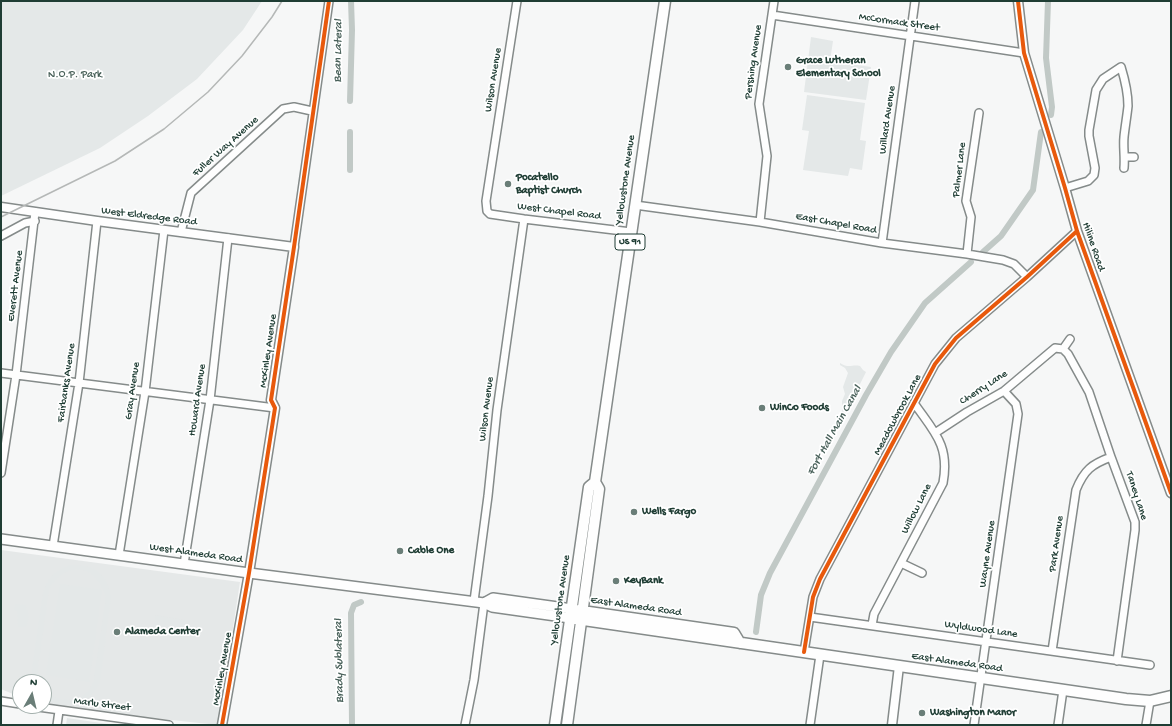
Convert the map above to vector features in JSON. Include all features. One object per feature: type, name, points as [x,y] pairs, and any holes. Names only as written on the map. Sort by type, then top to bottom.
[{"type":"main road","name":"Yellowstone Avenue","points":[[567,725],[599,489],[595,482],[665,1]]},
{"type":"main road","name":"Yellowstone Avenue","points":[[555,725],[589,487],[595,482]]},
{"type":"main road","name":"West Alameda Road","points":[[1,539],[249,573],[474,601],[484,602],[493,598],[582,616]]},
{"type":"main road","name":"East Alameda Road","points":[[582,616],[740,643],[1126,699],[1150,701],[1171,696]]},
{"type":"street","name":"McKinley Avenue","points":[[222,725],[249,573],[275,408],[271,400],[328,1]]},
{"type":"street","name":"Wilson Avenue","points":[[487,210],[486,201],[517,1]]},
{"type":"street","name":"Pershing Avenue","points":[[760,222],[766,156],[759,104],[774,1]]},
{"type":"street","name":"Willard Avenue","points":[[882,243],[915,1]]},
{"type":"street","name":"Hiline Road","points":[[1018,1],[1024,53],[1077,231],[1171,492]]},
{"type":"street","name":"McCormack Street","points":[[772,15],[1024,53]]},
{"type":"street","points":[[1065,188],[1088,181],[1094,176],[1095,168],[1089,136],[1096,90],[1103,79],[1121,66],[1126,81],[1128,95],[1124,143],[1124,168]]},
{"type":"street","name":"Fuller Way Avenue","points":[[181,232],[191,193],[283,110],[294,107],[312,110]]},
{"type":"street","name":"Palmer Lane","points":[[967,254],[970,217],[966,201],[979,113]]},
{"type":"street","points":[[1125,157],[1134,157]]},
{"type":"street","name":"East Chapel Road","points":[[635,205],[760,222],[882,243],[1003,260],[1014,264],[1027,277]]},
{"type":"street","name":"West Eldredge Road","points":[[1,207],[35,217],[97,221],[294,247]]},
{"type":"street","name":"West Chapel Road","points":[[487,210],[490,214],[494,215],[631,232]]},
{"type":"street","points":[[1,236],[35,217]]},
{"type":"street","name":"Everett Avenue","points":[[1,473],[16,375],[35,217]]},
{"type":"street","name":"Wilson Avenue","points":[[474,601],[488,496],[497,410],[524,219]]},
{"type":"street","name":"Fairbanks Avenue","points":[[54,546],[79,383],[97,221]]},
{"type":"street","name":"Gray Avenue","points":[[119,555],[145,392],[164,230]]},
{"type":"street","name":"Meadowbrook Lane","points":[[804,652],[813,597],[820,579],[935,364],[956,338],[1027,277],[1077,231]]},
{"type":"street","name":"Howard Avenue","points":[[184,564],[210,400],[228,238]]},
{"type":"street","points":[[1063,348],[1070,339]]},
{"type":"street","name":"Cherry Lane","points":[[935,433],[967,412],[1004,391],[1055,348],[1063,348]]},
{"type":"street","name":"Taney Lane","points":[[1063,348],[1068,354],[1089,392],[1135,522],[1136,530],[1117,661]]},
{"type":"street","points":[[1,373],[275,408]]},
{"type":"street","name":"Wayne Avenue","points":[[974,725],[987,642],[1018,414],[1016,404],[1004,391]]},
{"type":"street","name":"Willow Lane","points":[[872,625],[874,614],[942,483],[945,470],[944,454],[940,441],[914,403]]},
{"type":"street","name":"Park Avenue","points":[[1052,651],[1076,490],[1080,478],[1088,468],[1111,457]]},
{"type":"street","points":[[901,563],[922,573]]},
{"type":"street","points":[[465,725],[474,680],[484,602]]},
{"type":"street","name":"Wyldwood Lane","points":[[810,617],[1150,666]]},
{"type":"street","points":[[810,725],[820,655]]},
{"type":"street","points":[[892,725],[900,666]]},
{"type":"street","points":[[1058,725],[1063,690]]},
{"type":"street","points":[[1,701],[12,703]]},
{"type":"street","points":[[1146,725],[1150,701]]},
{"type":"street","name":"Marlu Street","points":[[52,709],[139,723],[169,725]]},
{"type":"street","points":[[57,725],[59,710]]},
{"type":"shaded area","name":"Alameda Center","points":[[1,550],[240,582],[218,725],[116,714],[52,705],[52,674],[12,674],[12,694],[1,689]]},
{"type":"green space","name":"N.O.P. Park","points":[[1,1],[262,1],[243,30],[197,79],[148,116],[100,148],[1,196]]},
{"type":"green space","points":[[811,37],[833,41],[830,61],[871,67],[866,100],[804,92]]},
{"type":"green space","points":[[807,95],[865,103],[860,140],[866,141],[862,170],[850,168],[848,176],[803,170],[809,131],[802,130]]},
{"type":"green space","points":[[840,363],[846,366],[860,366],[866,372],[845,414],[842,412],[842,401],[845,394],[843,387],[848,373],[845,368],[840,365]]},
{"type":"green space","points":[[71,565],[79,565],[98,571],[106,581],[111,596],[100,682],[93,693],[83,701],[69,705],[52,702],[52,696],[60,699],[74,699],[85,694],[90,689],[94,680],[106,599],[97,579],[89,573],[81,570],[73,570],[64,573],[56,579],[49,589],[38,674],[33,674],[43,594],[52,575]]},
{"type":"green space","points":[[60,584],[102,590],[89,682],[46,674]]},
{"type":"green space","points":[[15,604],[25,605],[29,616],[26,627],[18,627],[17,611],[14,609]]},
{"type":"green space","points":[[155,615],[185,620],[182,639],[152,635]]},
{"type":"green space","points":[[67,718],[115,725],[66,725]]},
{"type":"waterway","name":"Bean Lateral","points":[[350,101],[352,30],[351,1]]},
{"type":"waterway","name":"Fort Hall Main Canal","points":[[1048,1],[1046,58],[1052,107],[1051,115]]},
{"type":"waterway","name":"Bean Lateral","points":[[350,132],[350,170]]},
{"type":"waterway","name":"Fort Hall Main Canal","points":[[983,252],[1001,236],[1033,190],[1041,132]]},
{"type":"waterway","name":"Fort Hall Main Canal","points":[[756,632],[761,595],[770,573],[866,395],[891,352],[925,303],[971,262]]},
{"type":"waterway","name":"Brady Sublateral","points":[[352,725],[351,613],[354,605],[361,602]]},
{"type":"railway","points":[[1,217],[115,161],[164,129],[208,92],[242,56],[272,17],[282,1]]},
{"type":"cycle path","points":[[222,725],[249,573],[275,408],[271,400],[329,1]]},
{"type":"cycle path","points":[[1018,1],[1024,53],[1077,231],[1171,493]]},
{"type":"cycle path","points":[[804,652],[813,597],[820,579],[935,364],[956,338],[1027,277],[1077,231]]},
{"type":"place","name":"Grace Lutheran Elementary School","points":[[788,67]]},
{"type":"place","name":"Pocatello Baptist Church","points":[[508,184]]},
{"type":"place","name":"WinCo Foods","points":[[762,408]]},
{"type":"place","name":"Wells Fargo","points":[[634,512]]},
{"type":"place","name":"Cable One","points":[[400,551]]},
{"type":"place","name":"KeyBank","points":[[616,581]]},
{"type":"place","name":"Alameda Center","points":[[117,632]]},
{"type":"place","name":"Washington Manor","points":[[922,713]]}]
